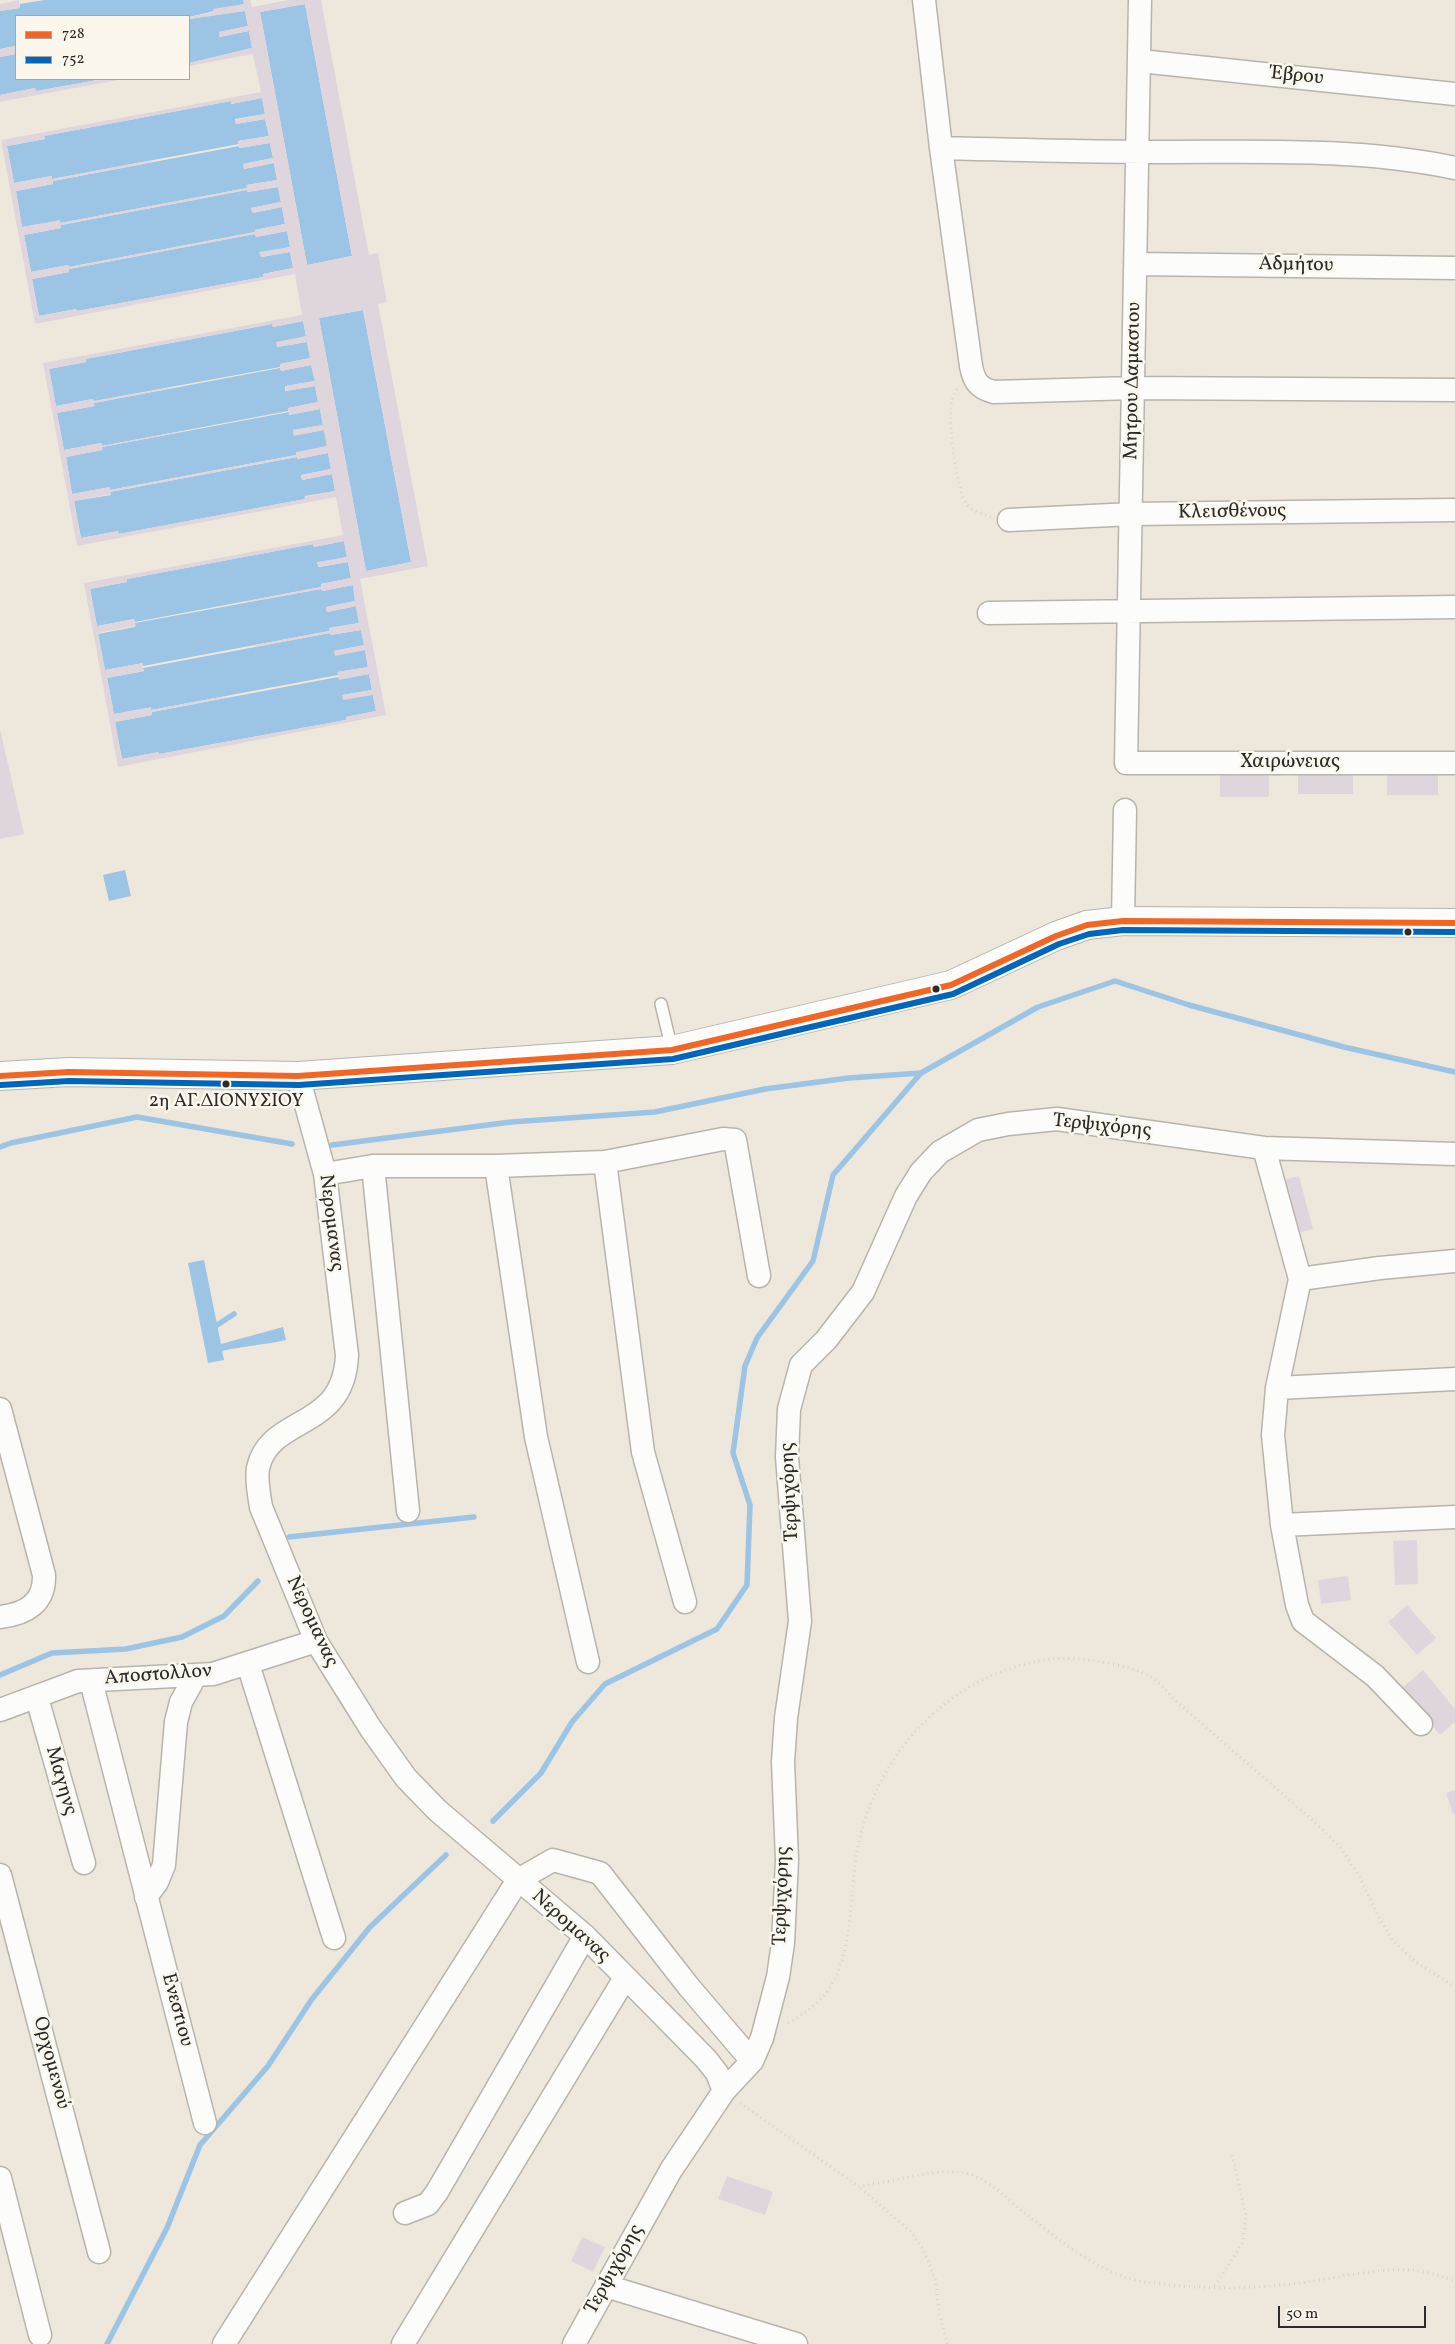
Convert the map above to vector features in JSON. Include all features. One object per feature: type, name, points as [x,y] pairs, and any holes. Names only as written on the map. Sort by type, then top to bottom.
[{"type":"street","points":[[924,0],[941,148],[973,378],[979,386],[994,392],[1134,388],[1455,390]]},
{"type":"street","name":"Μητρου Δαμασιου","points":[[1126,763],[1140,0]]},
{"type":"street","name":"Έβρου","points":[[1140,61],[1455,94]]},
{"type":"street","points":[[941,148],[1138,152],[1290,152],[1370,156],[1428,162],[1455,168]]},
{"type":"street","name":"Αδμήτου","points":[[1136,264],[1455,268]]},
{"type":"street","name":"Κλεισθένους","points":[[1010,520],[1132,514],[1455,510]]},
{"type":"street","points":[[988,613],[1455,607]]},
{"type":"street","name":"Χαιρώνειας","points":[[1126,763],[1455,762]]},
{"type":"street","points":[[1123,921],[1125,810]]},
{"type":"street","points":[[0,1076],[70,1072],[298,1076],[672,1050],[951,985],[1056,936],[1087,925],[1123,921],[1455,923]]},
{"type":"street","name":"Νερομανας","points":[[298,1076],[325,1174],[346,1346],[346,1373],[340,1388],[330,1403],[313,1416],[276,1438],[264,1452],[258,1468],[258,1486],[261,1506],[316,1641],[366,1722],[406,1778],[436,1810],[585,1936],[706,2059],[717,2073],[724,2091]]},
{"type":"street","name":"Τερψιχόρης","points":[[574,2344],[671,2170],[724,2091],[752,2061],[763,2033],[778,1976],[783,1943],[787,1860],[783,1762],[786,1718],[800,1622],[787,1457],[789,1409],[801,1365],[826,1340],[862,1292],[906,1196],[921,1172],[940,1152],[978,1130],[1008,1124],[1057,1119],[1264,1148],[1455,1154]]},
{"type":"street","points":[[325,1174],[373,1166],[496,1166],[605,1162],[723,1139],[735,1140],[759,1276]]},
{"type":"street","points":[[1264,1148],[1300,1279],[1277,1388],[1273,1435],[1282,1525],[1297,1605],[1303,1621],[1375,1676],[1421,1724]]},
{"type":"street","points":[[605,1162],[643,1452],[685,1602]]},
{"type":"street","points":[[373,1166],[408,1511]]},
{"type":"street","points":[[496,1166],[536,1437],[588,1662]]},
{"type":"street","points":[[1300,1279],[1380,1268],[1455,1261]]},
{"type":"street","points":[[1277,1388],[1455,1379]]},
{"type":"street","points":[[0,1409],[44,1575],[45,1589],[38,1601],[24,1611],[0,1617]]},
{"type":"street","points":[[1282,1525],[1455,1518]]},
{"type":"street","name":"Αποστολλον","points":[[0,1710],[37,1698],[78,1681],[213,1674],[316,1641]]},
{"type":"street","points":[[248,1664],[334,1938]]},
{"type":"street","points":[[146,1897],[157,1882],[164,1865],[176,1722],[181,1702],[196,1675]]},
{"type":"street","name":"Ενεστιου","points":[[91,1681],[205,2123]]},
{"type":"street","name":"Μαγηνς","points":[[37,1698],[84,1864]]},
{"type":"street","points":[[224,2344],[518,1880],[554,1860],[600,1873],[689,1987],[752,2061]]},
{"type":"street","name":"Ορχομενού","points":[[0,1875],[99,2252]]},
{"type":"street","points":[[405,2213],[428,2204],[437,2192],[585,1936]]},
{"type":"street","points":[[403,2344],[625,1978]]},
{"type":"street","points":[[0,2178],[40,2335]]},
{"type":"street","points":[[606,2286],[796,2344]]},
{"type":"lane","points":[[661,1004],[672,1050]]},
{"type":"path","points":[[973,378],[963,382],[957,388],[951,407],[958,483],[967,505],[974,511],[997,519],[1010,520]]},
{"type":"path","points":[[763,2033],[769,2033],[778,2029],[810,2010],[834,1983],[843,1956],[854,1869],[864,1823],[887,1771],[915,1731],[929,1715],[974,1684],[1018,1666],[1056,1658],[1086,1660],[1127,1668],[1139,1671],[1159,1682],[1178,1704],[1340,1846],[1359,1876],[1378,1916],[1394,1941],[1416,1962],[1455,1988]]},
{"type":"path","points":[[724,2091],[858,2186],[910,2231],[924,2249],[935,2278],[939,2312],[947,2344]]},
{"type":"path","points":[[1214,2287],[1243,2242],[1246,2216],[1232,2155]]},
{"type":"path","points":[[858,2186],[936,2173],[960,2172],[979,2177],[1092,2261],[1114,2272],[1142,2281],[1185,2287],[1299,2284],[1382,2270],[1399,2270],[1435,2273],[1455,2282]]},
{"type":"water","points":[[44,0],[243,0],[244,4],[190,17],[190,15],[15,15],[15,46],[0,49],[0,11],[20,8],[20,4]]},
{"type":"water","points":[[305,4],[352,256],[307,265],[260,12]]},
{"type":"water","points":[[245,11],[248,26],[219,32],[219,37],[249,31],[252,48],[190,63],[190,19]]},
{"type":"water","points":[[15,54],[15,80],[97,80],[36,91],[35,88],[0,95],[0,57]]},
{"type":"water","points":[[262,98],[265,114],[235,119],[236,124],[265,119],[269,136],[238,141],[239,144],[52,179],[51,176],[14,183],[7,146],[45,139],[44,136],[231,101],[231,104]]},
{"type":"water","points":[[270,143],[273,158],[243,164],[244,169],[274,163],[277,180],[247,185],[247,188],[60,223],[60,221],[22,227],[16,191],[53,184],[53,181],[239,146],[240,148]]},
{"type":"water","points":[[278,187],[281,202],[251,208],[253,213],[282,207],[285,224],[255,230],[255,232],[69,267],[68,265],[31,272],[24,235],[61,228],[61,225],[247,190],[248,192]]},
{"type":"water","points":[[287,231],[290,247],[260,253],[261,257],[290,252],[293,268],[263,274],[263,277],[77,311],[76,309],[39,316],[32,279],[69,272],[69,269],[255,234],[256,237]]},
{"type":"water","points":[[363,310],[411,562],[366,571],[319,318]]},
{"type":"water","points":[[303,321],[306,336],[277,347],[307,342],[310,358],[280,364],[280,367],[94,401],[93,399],[56,406],[49,369],[86,362],[86,359],[272,324],[273,327]]},
{"type":"water","points":[[311,365],[315,381],[285,386],[285,391],[315,386],[318,402],[288,408],[288,411],[102,446],[101,443],[64,450],[57,413],[94,406],[94,403],[280,368],[281,371]]},
{"type":"water","points":[[320,409],[323,425],[293,430],[294,435],[324,430],[327,446],[296,455],[110,490],[110,487],[72,494],[66,457],[102,450],[102,447],[289,412],[289,415]]},
{"type":"water","points":[[328,453],[331,469],[301,475],[302,480],[332,474],[335,491],[305,496],[305,499],[119,534],[118,531],[81,538],[74,501],[111,495],[110,492],[297,457],[298,459]]},
{"type":"water","points":[[344,541],[347,557],[317,563],[319,567],[348,562],[351,578],[321,584],[321,587],[135,622],[134,619],[97,626],[90,589],[127,582],[127,579],[313,544],[314,547]]},
{"type":"water","points":[[353,585],[355,601],[326,607],[327,612],[356,606],[359,623],[329,628],[329,631],[143,666],[143,663],[105,670],[98,634],[135,627],[135,623],[321,589],[322,591]]},
{"type":"water","points":[[361,630],[364,645],[334,651],[335,655],[365,650],[368,667],[338,672],[338,675],[151,710],[151,708],[114,714],[107,678],[144,671],[143,668],[330,633],[331,635]]},
{"type":"water","points":[[369,674],[372,690],[343,695],[373,695],[376,711],[346,717],[346,720],[122,759],[115,722],[152,715],[152,712],[338,677],[339,679]]},
{"type":"water","points":[[125,870],[131,896],[109,901],[103,875]]},
{"type":"water","points":[[204,1260],[221,1344],[283,1327],[286,1340],[222,1351],[224,1360],[208,1363],[188,1263]]},
{"type":"building","points":[[19,0],[20,8],[0,11],[0,4]]},
{"type":"building","points":[[243,0],[250,0],[252,7],[288,0],[321,0],[369,255],[378,253],[387,302],[378,304],[428,566],[360,579],[386,715],[118,767],[84,583],[343,535],[336,497],[77,546],[43,363],[302,315],[295,274],[35,324],[1,140],[261,92],[253,54],[190,66],[190,63],[252,48],[249,31],[219,37],[219,32],[248,26],[245,11],[190,19],[190,17],[214,12],[213,9],[244,4]],"holes":[[[305,4],[352,256],[307,265],[260,12]],[[262,98],[265,114],[235,120],[236,124],[265,119],[269,136],[238,141],[239,148],[270,143],[273,158],[243,164],[244,169],[274,163],[277,180],[246,185],[247,188],[60,223],[60,220],[22,227],[16,191],[53,184],[53,181],[152,162],[152,160],[52,179],[52,176],[14,183],[7,146],[45,139],[44,136],[231,101],[231,104]],[[278,187],[281,202],[251,208],[252,213],[282,207],[285,224],[254,230],[255,232],[69,267],[68,265],[31,272],[24,235],[61,228],[61,225],[247,190],[247,192]],[[287,231],[290,247],[259,252],[261,257],[290,252],[293,268],[263,274],[263,277],[77,311],[76,309],[39,316],[32,279],[69,272],[69,269],[255,234],[256,237]],[[363,310],[411,562],[366,571],[319,318]],[[303,321],[306,336],[276,342],[277,347],[307,342],[310,358],[280,364],[280,367],[281,371],[311,365],[315,381],[285,386],[286,391],[315,386],[318,402],[288,408],[289,415],[320,409],[323,425],[293,430],[294,436],[324,430],[327,446],[296,452],[296,455],[110,490],[110,487],[72,494],[66,457],[103,450],[102,447],[177,433],[102,446],[101,443],[64,450],[57,413],[95,406],[94,403],[168,388],[56,406],[49,369],[86,362],[86,359],[272,324],[273,327]],[[328,453],[331,469],[301,475],[302,480],[332,474],[335,491],[304,497],[305,499],[118,534],[118,531],[81,538],[74,501],[111,494],[110,492],[297,457],[297,459]],[[344,541],[347,557],[317,562],[319,567],[348,562],[351,578],[321,584],[321,587],[247,602],[353,585],[355,601],[326,607],[327,612],[356,606],[359,623],[329,628],[329,631],[255,645],[256,647],[330,633],[330,635],[361,630],[364,645],[334,651],[335,656],[365,650],[368,667],[337,672],[339,680],[369,674],[372,690],[342,695],[343,700],[373,695],[376,711],[346,717],[346,720],[122,759],[115,722],[152,715],[152,712],[226,698],[226,696],[151,710],[151,707],[114,714],[107,678],[144,671],[143,663],[105,670],[98,633],[136,626],[134,619],[97,626],[90,589],[127,582],[127,579],[313,544],[314,547]]]},
{"type":"building","points":[[15,46],[15,54],[0,57],[0,49]]},
{"type":"building","points":[[97,80],[118,80],[0,102],[0,95],[35,88],[36,91]]},
{"type":"building","points":[[0,729],[24,834],[0,839]]},
{"type":"building","points":[[1298,769],[1353,769],[1353,794],[1298,794]]},
{"type":"building","points":[[1387,771],[1438,772],[1438,795],[1387,795]]},
{"type":"building","points":[[1220,774],[1269,774],[1269,797],[1220,797]]},
{"type":"building","points":[[1299,1176],[1313,1229],[1292,1235],[1278,1181]]},
{"type":"building","points":[[1417,1540],[1418,1584],[1395,1585],[1393,1541]]},
{"type":"building","points":[[1348,1576],[1351,1600],[1321,1604],[1318,1580]]},
{"type":"building","points":[[1407,1605],[1436,1638],[1417,1655],[1388,1622]]},
{"type":"building","points":[[1423,1670],[1455,1709],[1455,1722],[1440,1735],[1402,1688]]},
{"type":"building","points":[[1455,1790],[1455,1814],[1453,1814],[1446,1793]]},
{"type":"building","points":[[727,2176],[773,2192],[765,2215],[718,2199]]},
{"type":"building","points":[[582,2237],[605,2247],[593,2272],[571,2261]]},
{"type":"waterway","points":[[332,1145],[511,1122],[655,1112],[765,1089],[849,1078],[921,1073],[1038,1007],[1115,981],[1189,1005],[1344,1047],[1455,1072]]},
{"type":"waterway","points":[[493,1821],[541,1773],[572,1722],[605,1684],[717,1629],[747,1585],[750,1505],[733,1453],[745,1366],[757,1338],[813,1261],[833,1175],[921,1073]]},
{"type":"waterway","points":[[0,1147],[11,1143],[137,1117],[292,1144]]},
{"type":"waterway","points":[[211,1329],[234,1314]]},
{"type":"waterway","points":[[289,1537],[474,1517]]},
{"type":"waterway","points":[[0,1675],[52,1653],[126,1649],[182,1637],[224,1616],[258,1581]]},
{"type":"waterway","points":[[107,2344],[167,2228],[200,2145],[268,2066],[312,1999],[370,1927],[446,1855]]},
{"type":"transit line","name":"728","points":[[0,1076],[69,1072],[298,1076],[672,1050],[951,985],[1056,936],[1087,925],[1123,921],[1455,923]]},
{"type":"transit line","name":"752","points":[[1,1085],[69,1081],[299,1085],[673,1059],[953,994],[1059,944],[1089,934],[1123,930],[1455,932]]},
{"type":"place","name":"2η ΑΓ.ΔΙΟΝΥΣΙΟΥ","points":[[226,1084]]}]
